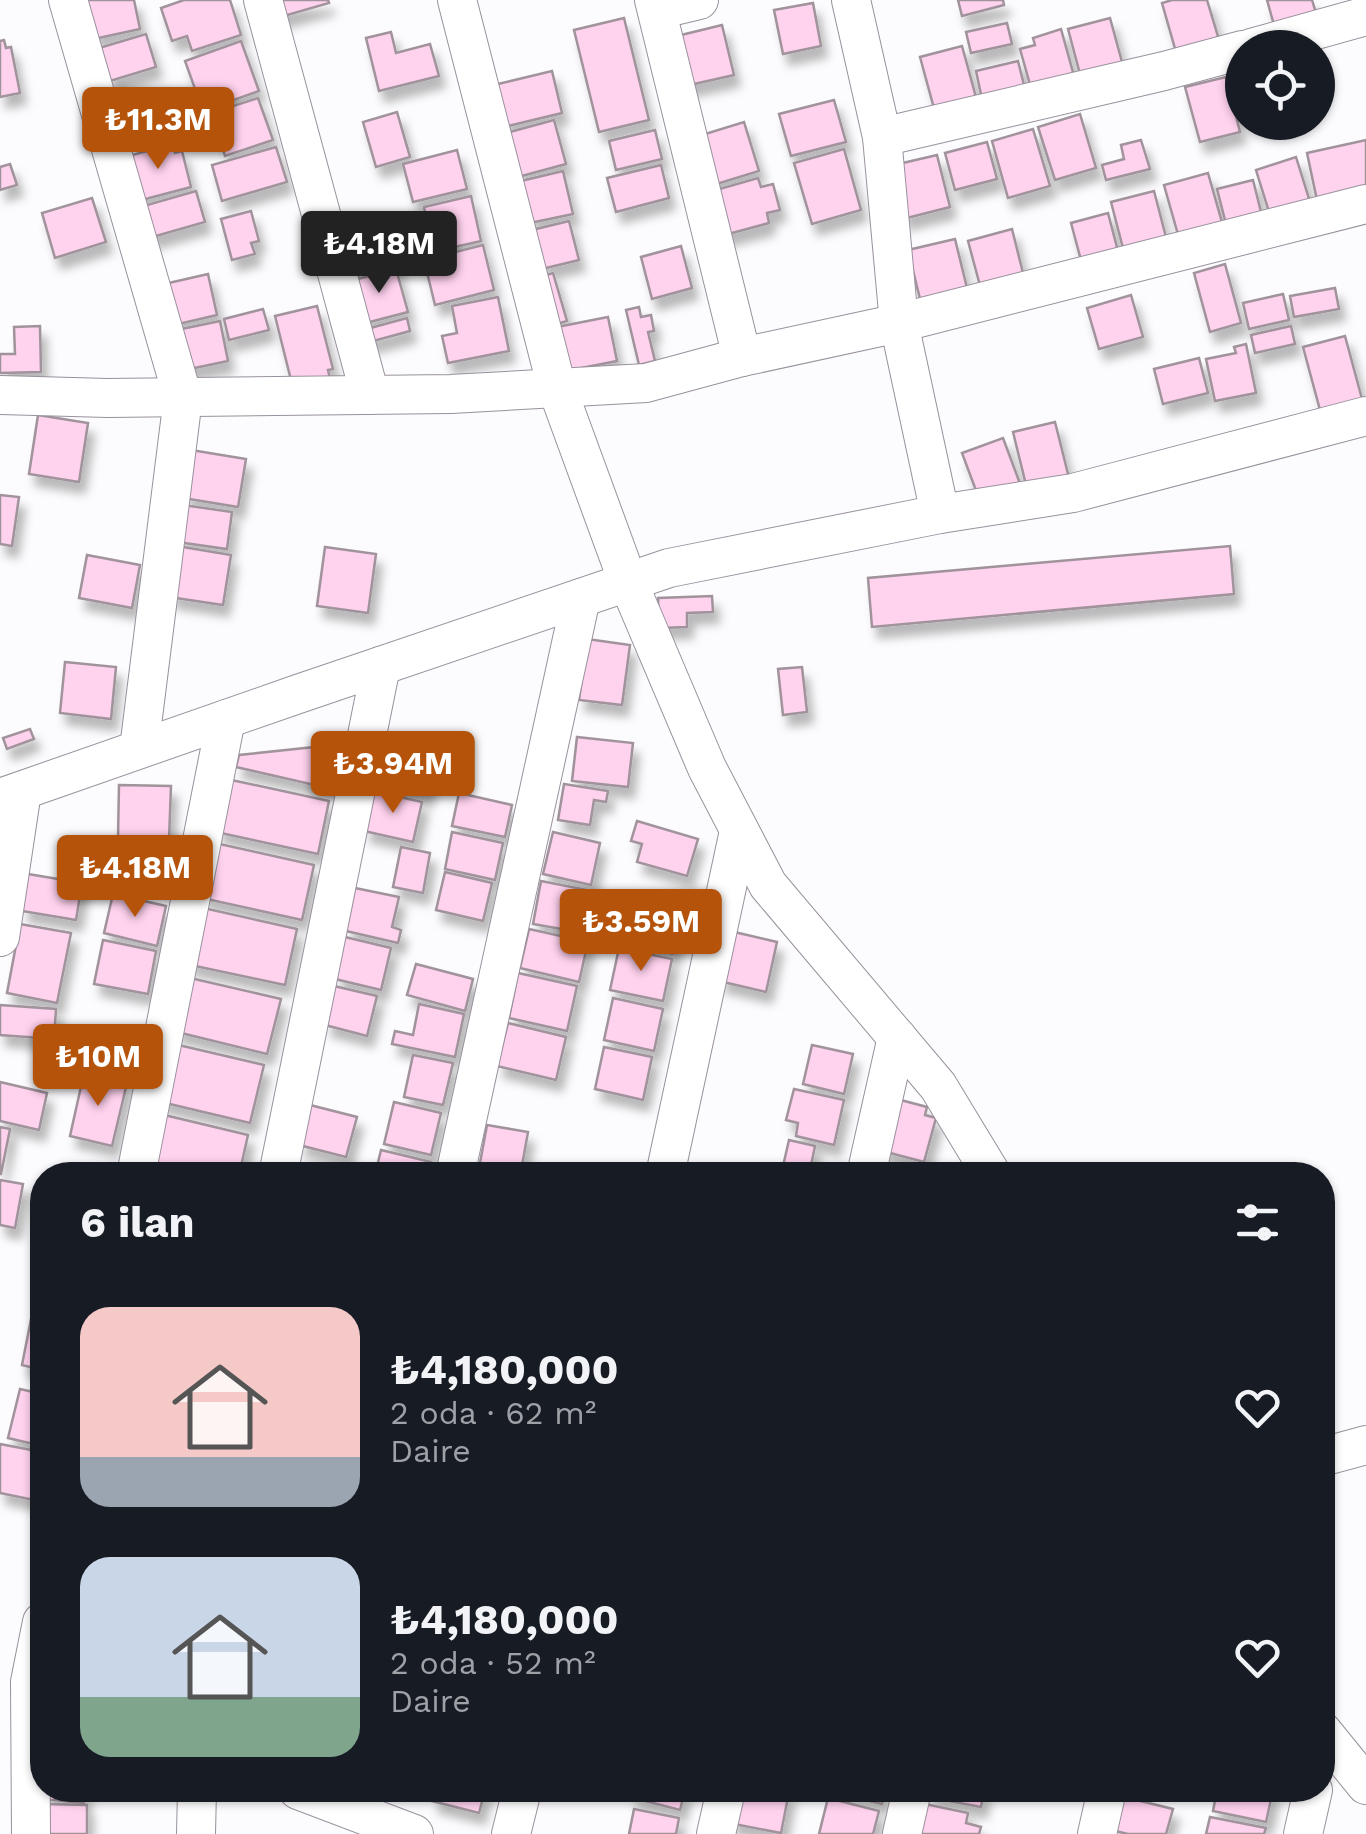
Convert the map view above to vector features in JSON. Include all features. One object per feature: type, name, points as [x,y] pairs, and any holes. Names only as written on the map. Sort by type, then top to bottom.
[{"type":"street","points":[[68,0],[182,398],[140,749]]},
{"type":"street","points":[[263,0],[370,395]]},
{"type":"street","points":[[457,0],[557,388],[628,582],[706,768],[768,885],[938,1086],[984,1162]]},
{"type":"street","points":[[698,0],[655,5],[742,357]]},
{"type":"street","points":[[852,0],[882,136],[899,324],[940,514]]},
{"type":"street","points":[[1316,30],[1366,16]]},
{"type":"street","points":[[882,136],[1225,55]]},
{"type":"street","points":[[0,394],[108,398],[451,394],[646,383],[742,357],[899,324],[1366,204]]},
{"type":"street","points":[[0,936],[11,795],[670,568],[940,514],[1073,493],[1366,416]]},
{"type":"street","points":[[459,1162],[581,598]]},
{"type":"street","points":[[281,1162],[380,666]]},
{"type":"street","points":[[139,1162],[226,720]]},
{"type":"street","points":[[668,1162],[740,830]]},
{"type":"street","points":[[869,1162],[897,1037]]},
{"type":"street","points":[[1335,1454],[1366,1445]]},
{"type":"street","points":[[24,1680],[31,1834]]},
{"type":"street","points":[[1335,1751],[1366,1785]]},
{"type":"street","points":[[196,1834],[197,1802]]},
{"type":"street","points":[[336,1802],[414,1834]]},
{"type":"street","points":[[512,1834],[519,1802]]},
{"type":"street","points":[[716,1834],[723,1802]]},
{"type":"street","points":[[902,1834],[909,1802]]},
{"type":"street","points":[[1097,1834],[1104,1802]]},
{"type":"street","points":[[1302,1834],[1310,1802]]},
{"type":"building","points":[[85,0],[134,0],[140,29],[94,39]]},
{"type":"building","points":[[184,0],[230,0],[241,35],[192,51],[187,36],[172,41],[161,8]]},
{"type":"building","points":[[272,0],[328,0],[329,3],[277,18]]},
{"type":"building","points":[[958,0],[1003,0],[1004,5],[962,16]]},
{"type":"building","points":[[1207,0],[1219,40],[1176,52],[1162,3]]},
{"type":"building","points":[[1267,0],[1312,0],[1316,13],[1274,25]]},
{"type":"building","points":[[813,3],[821,46],[783,54],[774,10]]},
{"type":"building","points":[[624,18],[649,120],[599,132],[574,30]]},
{"type":"building","points":[[1110,18],[1122,62],[1080,74],[1068,29]]},
{"type":"building","points":[[1007,23],[1012,44],[971,53],[966,32]]},
{"type":"building","points":[[722,25],[734,75],[681,87],[669,38]]},
{"type":"building","points":[[1061,29],[1074,76],[1031,88],[1020,49],[1035,45],[1033,38]]},
{"type":"building","points":[[391,32],[396,53],[430,44],[439,76],[379,91],[366,38]]},
{"type":"building","points":[[146,34],[156,67],[110,81],[99,48]]},
{"type":"building","points":[[4,40],[6,48],[11,47],[20,93],[0,97],[0,41]]},
{"type":"building","points":[[241,41],[259,91],[203,111],[185,61]]},
{"type":"building","points":[[962,46],[977,101],[935,112],[920,57]]},
{"type":"building","points":[[1018,61],[1025,89],[982,99],[976,71]]},
{"type":"building","points":[[552,71],[562,113],[504,127],[494,85]]},
{"type":"building","points":[[1225,77],[1225,136],[1200,142],[1185,87]]},
{"type":"building","points":[[258,98],[273,140],[225,156],[211,113]]},
{"type":"building","points":[[834,100],[846,142],[791,156],[779,114]]},
{"type":"building","points":[[397,112],[410,157],[376,167],[363,122]]},
{"type":"building","points":[[1080,114],[1096,168],[1055,180],[1038,127]]},
{"type":"building","points":[[554,120],[566,164],[518,177],[506,133]]},
{"type":"building","points":[[744,122],[759,171],[707,187],[692,138]]},
{"type":"building","points":[[1033,129],[1050,186],[1008,198],[992,141]]},
{"type":"building","points":[[655,130],[662,159],[616,170],[609,141]]},
{"type":"building","points":[[1141,140],[1150,169],[1106,180],[1102,165],[1124,159],[1121,145]]},
{"type":"building","points":[[1366,140],[1366,188],[1317,200],[1307,153]]},
{"type":"building","points":[[987,142],[997,179],[955,190],[945,153]]},
{"type":"building","points":[[172,144],[175,153],[182,151],[191,187],[138,201],[125,157]]},
{"type":"building","points":[[276,147],[287,182],[222,201],[212,165]]},
{"type":"building","points":[[844,149],[861,210],[812,224],[794,163]]},
{"type":"building","points":[[457,150],[467,189],[413,202],[403,164]]},
{"type":"building","points":[[937,155],[950,207],[903,219],[890,166]]},
{"type":"building","points":[[1296,157],[1310,202],[1270,215],[1256,170]]},
{"type":"building","points":[[10,164],[17,185],[0,190],[0,167]]},
{"type":"building","points":[[661,165],[669,198],[616,212],[607,178]]},
{"type":"building","points":[[563,171],[573,214],[530,223],[521,181]]},
{"type":"building","points":[[1208,173],[1223,226],[1179,238],[1164,185]]},
{"type":"building","points":[[758,178],[761,187],[773,184],[780,210],[767,213],[769,223],[721,236],[709,192]]},
{"type":"building","points":[[1253,180],[1262,216],[1226,224],[1217,189]]},
{"type":"building","points":[[196,191],[205,222],[149,238],[140,207]]},
{"type":"building","points":[[1154,191],[1167,241],[1124,252],[1111,202]]},
{"type":"building","points":[[471,196],[481,241],[433,252],[424,207]]},
{"type":"building","points":[[92,198],[106,242],[55,258],[42,213]]},
{"type":"building","points":[[251,211],[259,241],[251,243],[255,254],[232,260],[221,219]]},
{"type":"building","points":[[1108,213],[1119,255],[1082,264],[1071,223]]},
{"type":"building","points":[[388,216],[401,263],[348,276],[336,229]]},
{"type":"building","points":[[569,221],[579,260],[542,269],[532,230]]},
{"type":"building","points":[[1012,229],[1025,281],[982,293],[968,241]]},
{"type":"building","points":[[955,239],[967,288],[920,299],[908,250]]},
{"type":"building","points":[[483,245],[494,290],[435,305],[424,260]]},
{"type":"building","points":[[681,246],[692,288],[652,299],[641,257]]},
{"type":"building","points":[[1225,264],[1241,323],[1210,332],[1194,273]]},
{"type":"building","points":[[396,269],[408,312],[362,324],[350,281]]},
{"type":"building","points":[[553,273],[567,321],[554,325],[540,277]]},
{"type":"building","points":[[208,274],[217,315],[170,326],[160,285]]},
{"type":"building","points":[[1335,288],[1339,309],[1294,317],[1290,296]]},
{"type":"building","points":[[1283,294],[1289,320],[1249,329],[1243,303]]},
{"type":"building","points":[[1131,295],[1143,337],[1099,349],[1087,308]]},
{"type":"building","points":[[498,297],[509,351],[448,363],[442,336],[457,333],[452,306]]},
{"type":"building","points":[[317,306],[333,369],[328,370],[330,379],[293,388],[275,316]]},
{"type":"building","points":[[639,307],[641,317],[651,315],[654,331],[648,332],[655,361],[639,365],[626,310]]},
{"type":"building","points":[[263,309],[269,330],[229,340],[224,319]]},
{"type":"building","points":[[608,317],[617,361],[566,371],[557,327]]},
{"type":"building","points":[[407,318],[410,331],[366,343],[363,330]]},
{"type":"building","points":[[220,321],[228,361],[180,371],[172,331]]},
{"type":"building","points":[[40,326],[41,372],[0,373],[0,354],[15,354],[14,327]]},
{"type":"building","points":[[1291,326],[1295,344],[1255,353],[1251,335]]},
{"type":"building","points":[[1345,336],[1362,399],[1320,410],[1303,347]]},
{"type":"building","points":[[1246,344],[1256,393],[1215,401],[1206,359],[1236,353],[1234,347]]},
{"type":"building","points":[[1199,358],[1208,393],[1163,404],[1154,369]]},
{"type":"building","points":[[38,415],[88,423],[79,482],[29,474]]},
{"type":"building","points":[[1055,422],[1069,478],[1027,489],[1013,432]]},
{"type":"building","points":[[1003,438],[1022,489],[981,504],[962,453]]},
{"type":"building","points":[[191,450],[246,459],[238,507],[183,498]]},
{"type":"building","points":[[0,495],[19,497],[12,546],[0,544]]},
{"type":"building","points":[[183,505],[232,512],[227,549],[177,542]]},
{"type":"building","points":[[177,546],[231,555],[223,605],[169,597]]},
{"type":"building","points":[[1230,546],[1234,594],[872,627],[868,578]]},
{"type":"building","points":[[325,547],[376,554],[368,613],[317,606]]},
{"type":"building","points":[[87,555],[140,565],[132,608],[79,598]]},
{"type":"building","points":[[712,596],[713,612],[687,613],[687,627],[659,628],[658,598]]},
{"type":"building","points":[[587,639],[630,645],[622,705],[579,700]]},
{"type":"building","points":[[65,662],[116,667],[111,719],[60,713]]},
{"type":"building","points":[[802,667],[807,712],[783,715],[778,669]]},
{"type":"building","points":[[30,729],[34,739],[7,749],[3,738]]},
{"type":"building","points":[[577,737],[633,743],[628,787],[572,781]]},
{"type":"building","points":[[381,743],[435,753],[427,795],[373,786]]},
{"type":"building","points":[[343,744],[332,789],[236,767],[239,755]]},
{"type":"building","points":[[227,779],[329,801],[318,854],[216,832]]},
{"type":"building","points":[[564,784],[608,791],[606,802],[594,800],[590,825],[558,820]]},
{"type":"building","points":[[119,785],[171,786],[169,840],[118,839]]},
{"type":"building","points":[[373,791],[422,802],[413,842],[364,831]]},
{"type":"building","points":[[459,793],[512,805],[505,837],[452,826]]},
{"type":"building","points":[[637,821],[698,839],[687,876],[637,862],[642,844],[631,841]]},
{"type":"building","points":[[452,832],[503,843],[495,880],[445,869]]},
{"type":"building","points":[[553,832],[600,843],[591,885],[543,874]]},
{"type":"building","points":[[215,843],[314,865],[302,920],[202,898]]},
{"type":"building","points":[[401,847],[430,853],[423,893],[393,887]]},
{"type":"building","points":[[445,872],[492,883],[483,921],[436,910]]},
{"type":"building","points":[[28,874],[82,883],[76,920],[22,911]]},
{"type":"building","points":[[541,881],[597,892],[592,920],[581,918],[579,932],[533,924]]},
{"type":"building","points":[[355,888],[399,897],[392,927],[401,930],[398,943],[346,931]]},
{"type":"building","points":[[113,894],[166,906],[157,946],[104,933]]},
{"type":"building","points":[[640,900],[684,911],[673,954],[628,943]]},
{"type":"building","points":[[199,907],[297,929],[285,985],[186,964]]},
{"type":"building","points":[[20,924],[71,933],[57,1003],[7,993]]},
{"type":"building","points":[[529,929],[588,942],[579,982],[520,968]]},
{"type":"building","points":[[730,931],[777,942],[766,992],[719,981]]},
{"type":"building","points":[[345,937],[391,948],[381,990],[335,979]]},
{"type":"building","points":[[103,940],[156,951],[148,994],[94,984]]},
{"type":"building","points":[[619,948],[672,959],[663,1001],[610,990]]},
{"type":"building","points":[[416,964],[473,979],[465,1011],[407,995]]},
{"type":"building","points":[[518,973],[577,986],[567,1031],[509,1018]]},
{"type":"building","points":[[186,977],[281,999],[267,1054],[173,1031]]},
{"type":"building","points":[[334,986],[377,996],[367,1036],[325,1025]]},
{"type":"building","points":[[613,998],[663,1009],[654,1051],[604,1040]]},
{"type":"building","points":[[419,1004],[464,1014],[455,1057],[392,1044],[395,1031],[413,1035]]},
{"type":"building","points":[[0,1005],[56,1009],[54,1039],[0,1035]]},
{"type":"building","points":[[508,1023],[566,1037],[556,1080],[497,1066]]},
{"type":"building","points":[[170,1043],[264,1065],[250,1123],[157,1101]]},
{"type":"building","points":[[812,1045],[853,1054],[844,1094],[803,1084]]},
{"type":"building","points":[[604,1047],[652,1057],[643,1100],[595,1089]]},
{"type":"building","points":[[413,1055],[453,1063],[443,1105],[404,1097]]},
{"type":"building","points":[[84,1073],[127,1083],[112,1146],[70,1136]]},
{"type":"building","points":[[0,1082],[47,1093],[39,1130],[0,1121]]},
{"type":"building","points":[[794,1089],[844,1100],[834,1145],[796,1136],[798,1123],[786,1120]]},
{"type":"building","points":[[893,1098],[927,1107],[925,1115],[936,1118],[924,1162],[879,1150]]},
{"type":"building","points":[[394,1102],[441,1113],[431,1155],[384,1144]]},
{"type":"building","points":[[310,1105],[357,1117],[346,1157],[299,1145]]},
{"type":"building","points":[[156,1113],[248,1135],[242,1162],[144,1162]]},
{"type":"building","points":[[487,1125],[528,1132],[523,1162],[480,1162]]},
{"type":"building","points":[[0,1127],[10,1129],[1,1174],[0,1174]]},
{"type":"building","points":[[789,1140],[815,1146],[812,1162],[784,1162]]},
{"type":"building","points":[[381,1150],[431,1162],[378,1162]]},
{"type":"building","points":[[0,1180],[23,1184],[15,1228],[0,1225]]},
{"type":"building","points":[[30,1324],[30,1367],[22,1365]]},
{"type":"building","points":[[20,1389],[30,1391],[30,1443],[8,1438]]},
{"type":"building","points":[[0,1444],[30,1450],[30,1499],[0,1493]]},
{"type":"building","points":[[436,1802],[482,1802],[479,1813]]},
{"type":"building","points":[[649,1802],[682,1802],[680,1810]]},
{"type":"building","points":[[733,1802],[787,1802],[781,1833],[729,1823]]},
{"type":"building","points":[[827,1802],[879,1811],[873,1834],[819,1834]]},
{"type":"building","points":[[954,1802],[982,1802],[981,1807]]},
{"type":"building","points":[[1118,1802],[1144,1802],[1173,1809],[1166,1834],[1111,1830]]},
{"type":"building","points":[[1215,1802],[1270,1802],[1266,1822],[1213,1811]]},
{"type":"building","points":[[41,1804],[87,1805],[87,1834],[41,1834]]},
{"type":"building","points":[[925,1804],[968,1813],[966,1823],[981,1827],[979,1834],[918,1834]]},
{"type":"building","points":[[634,1809],[679,1818],[676,1834],[629,1834]]},
{"type":"building","points":[[1210,1817],[1266,1828],[1264,1834],[1206,1834]]}]
